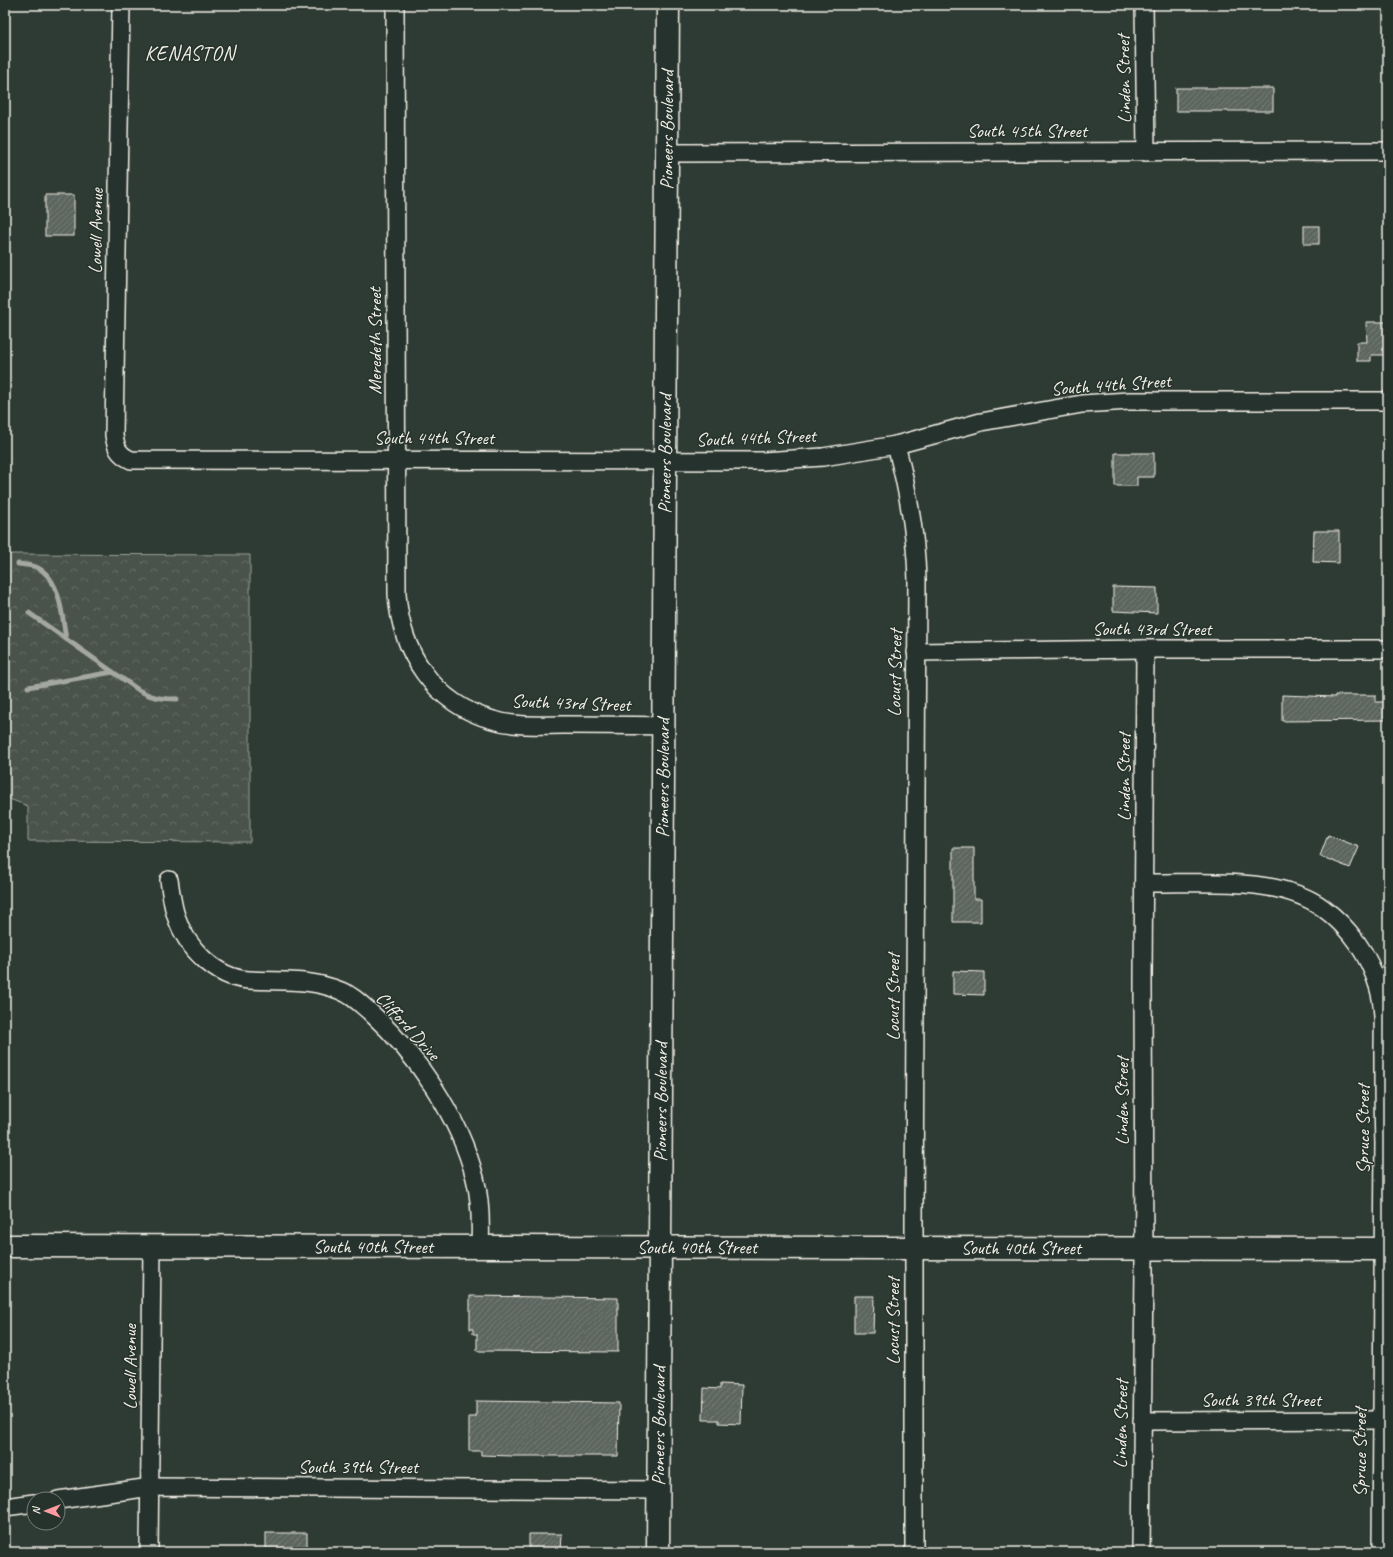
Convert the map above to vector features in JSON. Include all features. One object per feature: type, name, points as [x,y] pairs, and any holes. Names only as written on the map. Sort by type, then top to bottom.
[{"type":"main road","name":"Pioneers Boulevard","points":[[658,1552],[658,1248],[668,5]]},
{"type":"main road","name":"South 40th Street","points":[[5,1246],[1386,1249]]},
{"type":"street","name":"Lowell Avenue","points":[[121,5],[114,435],[116,448],[122,456]]},
{"type":"street","name":"Meredeth Street","points":[[395,5],[399,613],[408,643],[422,671]]},
{"type":"street","name":"Linden Street","points":[[1144,5],[1146,152]]},
{"type":"street","name":"South 45th Street","points":[[666,153],[1388,151]]},
{"type":"street","name":"South 44th Street","points":[[122,456],[130,460],[397,459],[665,462],[764,461],[823,457],[896,445],[981,422],[1082,404],[1129,401],[1388,401]]},
{"type":"street","name":"Locust Street","points":[[896,445],[909,495],[916,547],[917,580],[914,1552]]},
{"type":"street","name":"Linden Street","points":[[1142,1552],[1145,649]]},
{"type":"street","name":"South 43rd Street","points":[[916,652],[1145,649],[1388,649]]},
{"type":"street","name":"South 43rd Street","points":[[422,671],[450,699],[470,711],[493,720],[518,725],[663,726]]},
{"type":"street","name":"Clifford Drive","points":[[169,880],[176,916],[189,941],[203,959],[234,978],[248,980],[305,981],[324,984],[343,991],[355,999],[379,1020],[407,1051],[431,1084],[446,1109],[466,1153],[475,1179],[480,1208],[480,1247]]},
{"type":"street","name":"Spruce Street","points":[[1145,883],[1226,884],[1280,888],[1301,894],[1321,907],[1341,923],[1358,944],[1371,966],[1379,987],[1382,1008],[1386,1249],[1381,1420],[1381,1552]]},
{"type":"street","name":"Lowell Avenue","points":[[149,1552],[151,1487],[152,1246]]},
{"type":"street","name":"South 39th Street","points":[[1142,1422],[1381,1420]]},
{"type":"street","name":"South 39th Street","points":[[66,1499],[151,1487],[658,1490]]},
{"type":"street","points":[[5,1507],[26,1504]]},
{"type":"green space","points":[[5,554],[250,555],[250,842],[28,841],[28,806],[12,800],[5,795]]},
{"type":"building","points":[[1176,88],[1273,88],[1273,111],[1176,111]]},
{"type":"building","points":[[45,195],[74,195],[74,236],[45,236]]},
{"type":"building","points":[[1304,226],[1319,226],[1319,244],[1304,244]]},
{"type":"building","points":[[1366,322],[1388,322],[1388,355],[1371,355],[1371,361],[1357,361],[1357,342],[1367,342]]},
{"type":"building","points":[[1115,453],[1154,453],[1154,477],[1137,477],[1137,486],[1115,486]]},
{"type":"building","points":[[1314,531],[1339,531],[1339,563],[1313,562]]},
{"type":"building","points":[[1113,587],[1157,588],[1157,613],[1113,611]]},
{"type":"building","points":[[1282,695],[1335,697],[1335,695],[1375,695],[1375,702],[1388,702],[1388,720],[1282,721]]},
{"type":"building","points":[[1328,835],[1359,847],[1350,868],[1320,856]]},
{"type":"building","points":[[953,848],[974,848],[974,899],[981,899],[981,922],[953,922]]},
{"type":"building","points":[[953,971],[984,972],[984,995],[953,994]]},
{"type":"building","points":[[470,1296],[618,1298],[618,1352],[477,1351],[477,1334],[473,1334],[473,1329],[470,1329]]},
{"type":"building","points":[[854,1296],[874,1296],[873,1333],[854,1333]]},
{"type":"building","points":[[720,1384],[742,1385],[741,1424],[719,1423],[719,1420],[703,1420],[704,1388],[720,1389]]},
{"type":"building","points":[[476,1401],[619,1403],[618,1456],[481,1455],[481,1451],[469,1451],[469,1417],[476,1417]]},
{"type":"building","points":[[266,1533],[307,1533],[307,1552],[266,1552]]},
{"type":"building","points":[[529,1534],[562,1534],[561,1552],[529,1552]]},
{"type":"waterway","points":[[18,564],[36,567],[44,572],[51,580],[59,598],[66,639]]},
{"type":"waterway","points":[[29,613],[140,691],[158,698],[177,699]]},
{"type":"waterway","points":[[28,687],[113,672]]},
{"type":"district","name":"KENASTON","points":[[190,53]]}]
